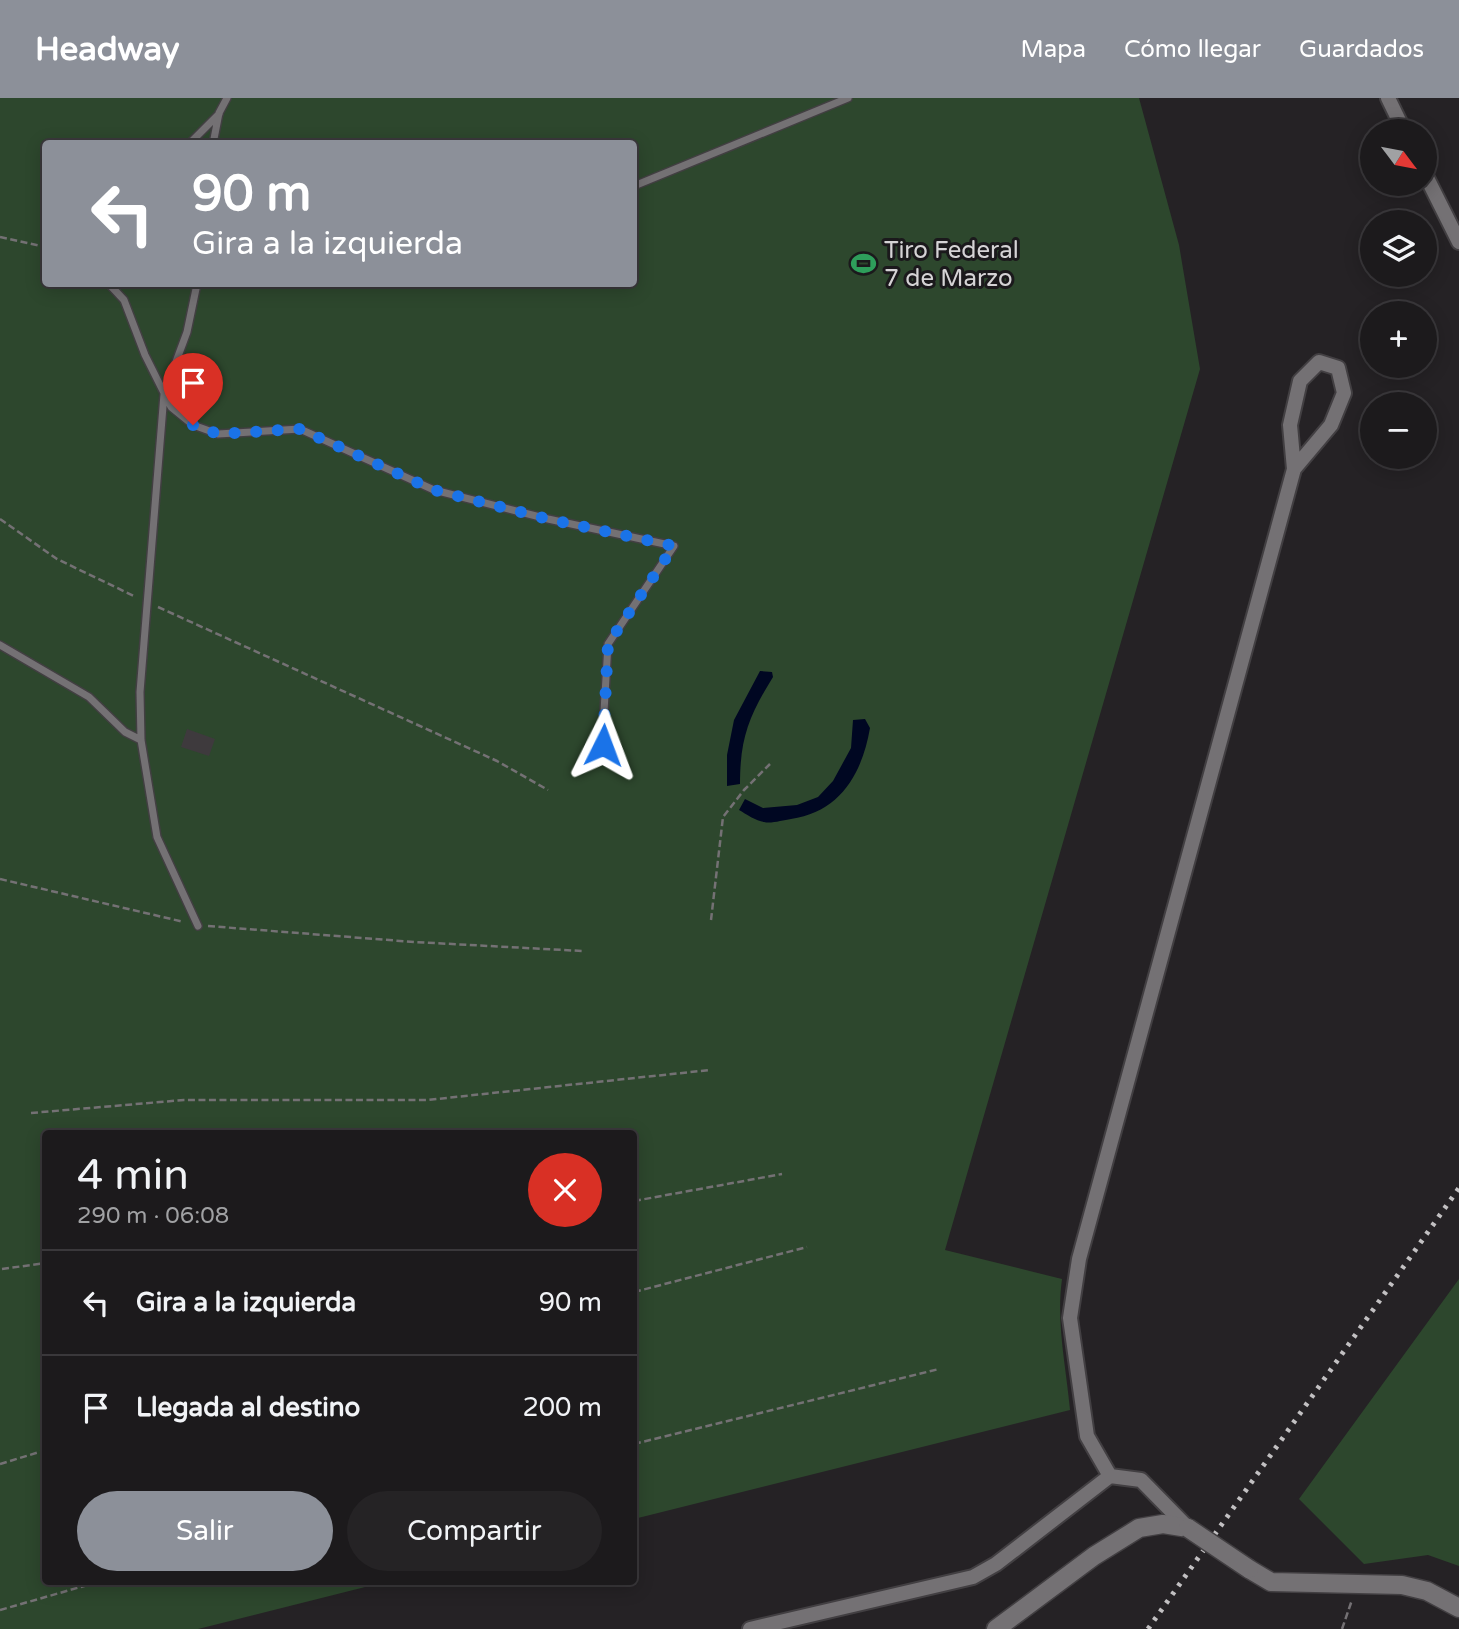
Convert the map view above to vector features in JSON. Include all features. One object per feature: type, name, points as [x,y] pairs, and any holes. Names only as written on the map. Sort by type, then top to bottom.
[{"type":"street","points":[[1388,98],[1398,119]]},
{"type":"street","points":[[1436,196],[1459,242]]},
{"type":"street","points":[[1110,1476],[1087,1436],[1070,1318],[1079,1259],[1294,469],[1290,425],[1300,381],[1319,362],[1338,368],[1344,393],[1331,425],[1294,469]]},
{"type":"street","points":[[750,1629],[973,1577],[996,1564],[1110,1476],[1141,1480],[1188,1528],[1271,1582],[1402,1585],[1427,1591],[1459,1608]]},
{"type":"street","points":[[996,1629],[1094,1556],[1139,1528],[1163,1524],[1188,1528]]},
{"type":"lane","points":[[194,140],[219,113],[227,98]]},
{"type":"lane","points":[[637,185],[848,98]]},
{"type":"lane","points":[[214,140],[219,113]]},
{"type":"lane","points":[[112,287],[124,300],[145,355],[171,407],[193,425],[218,434],[300,429],[434,490],[548,519],[674,546],[608,644],[603,745]]},
{"type":"lane","points":[[196,287],[187,332],[164,394],[140,692],[141,740],[157,837],[198,926]]},
{"type":"lane","points":[[0,645],[89,697],[125,733],[141,740]]},
{"type":"path","points":[[0,237],[41,246]]},
{"type":"path","points":[[0,519],[57,559],[147,603],[496,761],[548,790]]},
{"type":"path","points":[[711,920],[723,817],[744,790],[770,764]]},
{"type":"path","points":[[0,879],[198,926],[582,951]]},
{"type":"path","points":[[32,1113],[184,1100],[428,1100],[710,1070]]},
{"type":"path","points":[[637,1200],[782,1174]]},
{"type":"path","points":[[637,1291],[807,1247]]},
{"type":"path","points":[[2,1269],[42,1264]]},
{"type":"path","points":[[637,1443],[939,1369]]},
{"type":"path","points":[[0,1465],[42,1451]]},
{"type":"path","points":[[1342,1629],[1358,1584]]},
{"type":"path","points":[[0,1610],[88,1585]]},
{"type":"green space","points":[[0,98],[1139,98],[1179,245],[1200,369],[945,1250],[1062,1279],[1061,1328],[1070,1410],[637,1518],[637,1130],[42,1130],[42,1585],[373,1585],[198,1629],[0,1629]]},
{"type":"green space","points":[[1459,1279],[1459,1566],[1428,1555],[1364,1564],[1299,1499]]},
{"type":"water","points":[[760,671],[772,672],[773,677],[758,704],[744,740],[740,784],[727,786],[727,755],[734,720]]},
{"type":"water","points":[[865,719],[870,728],[861,761],[846,788],[823,808],[808,815],[774,822],[758,820],[739,810],[745,799],[763,808],[797,805],[818,797],[833,781],[851,748],[853,720]]},
{"type":"building","points":[[187,729],[215,739],[209,756],[181,747]]},
{"type":"railway","points":[[1148,1629],[1459,1188]]},
{"type":"place","name":"Tiro Federal 7 de Marzo","points":[[864,264]]},
{"type":"route","points":[[193,425],[218,434],[300,429],[434,490],[548,519],[674,546],[608,644],[603,745]]}]
